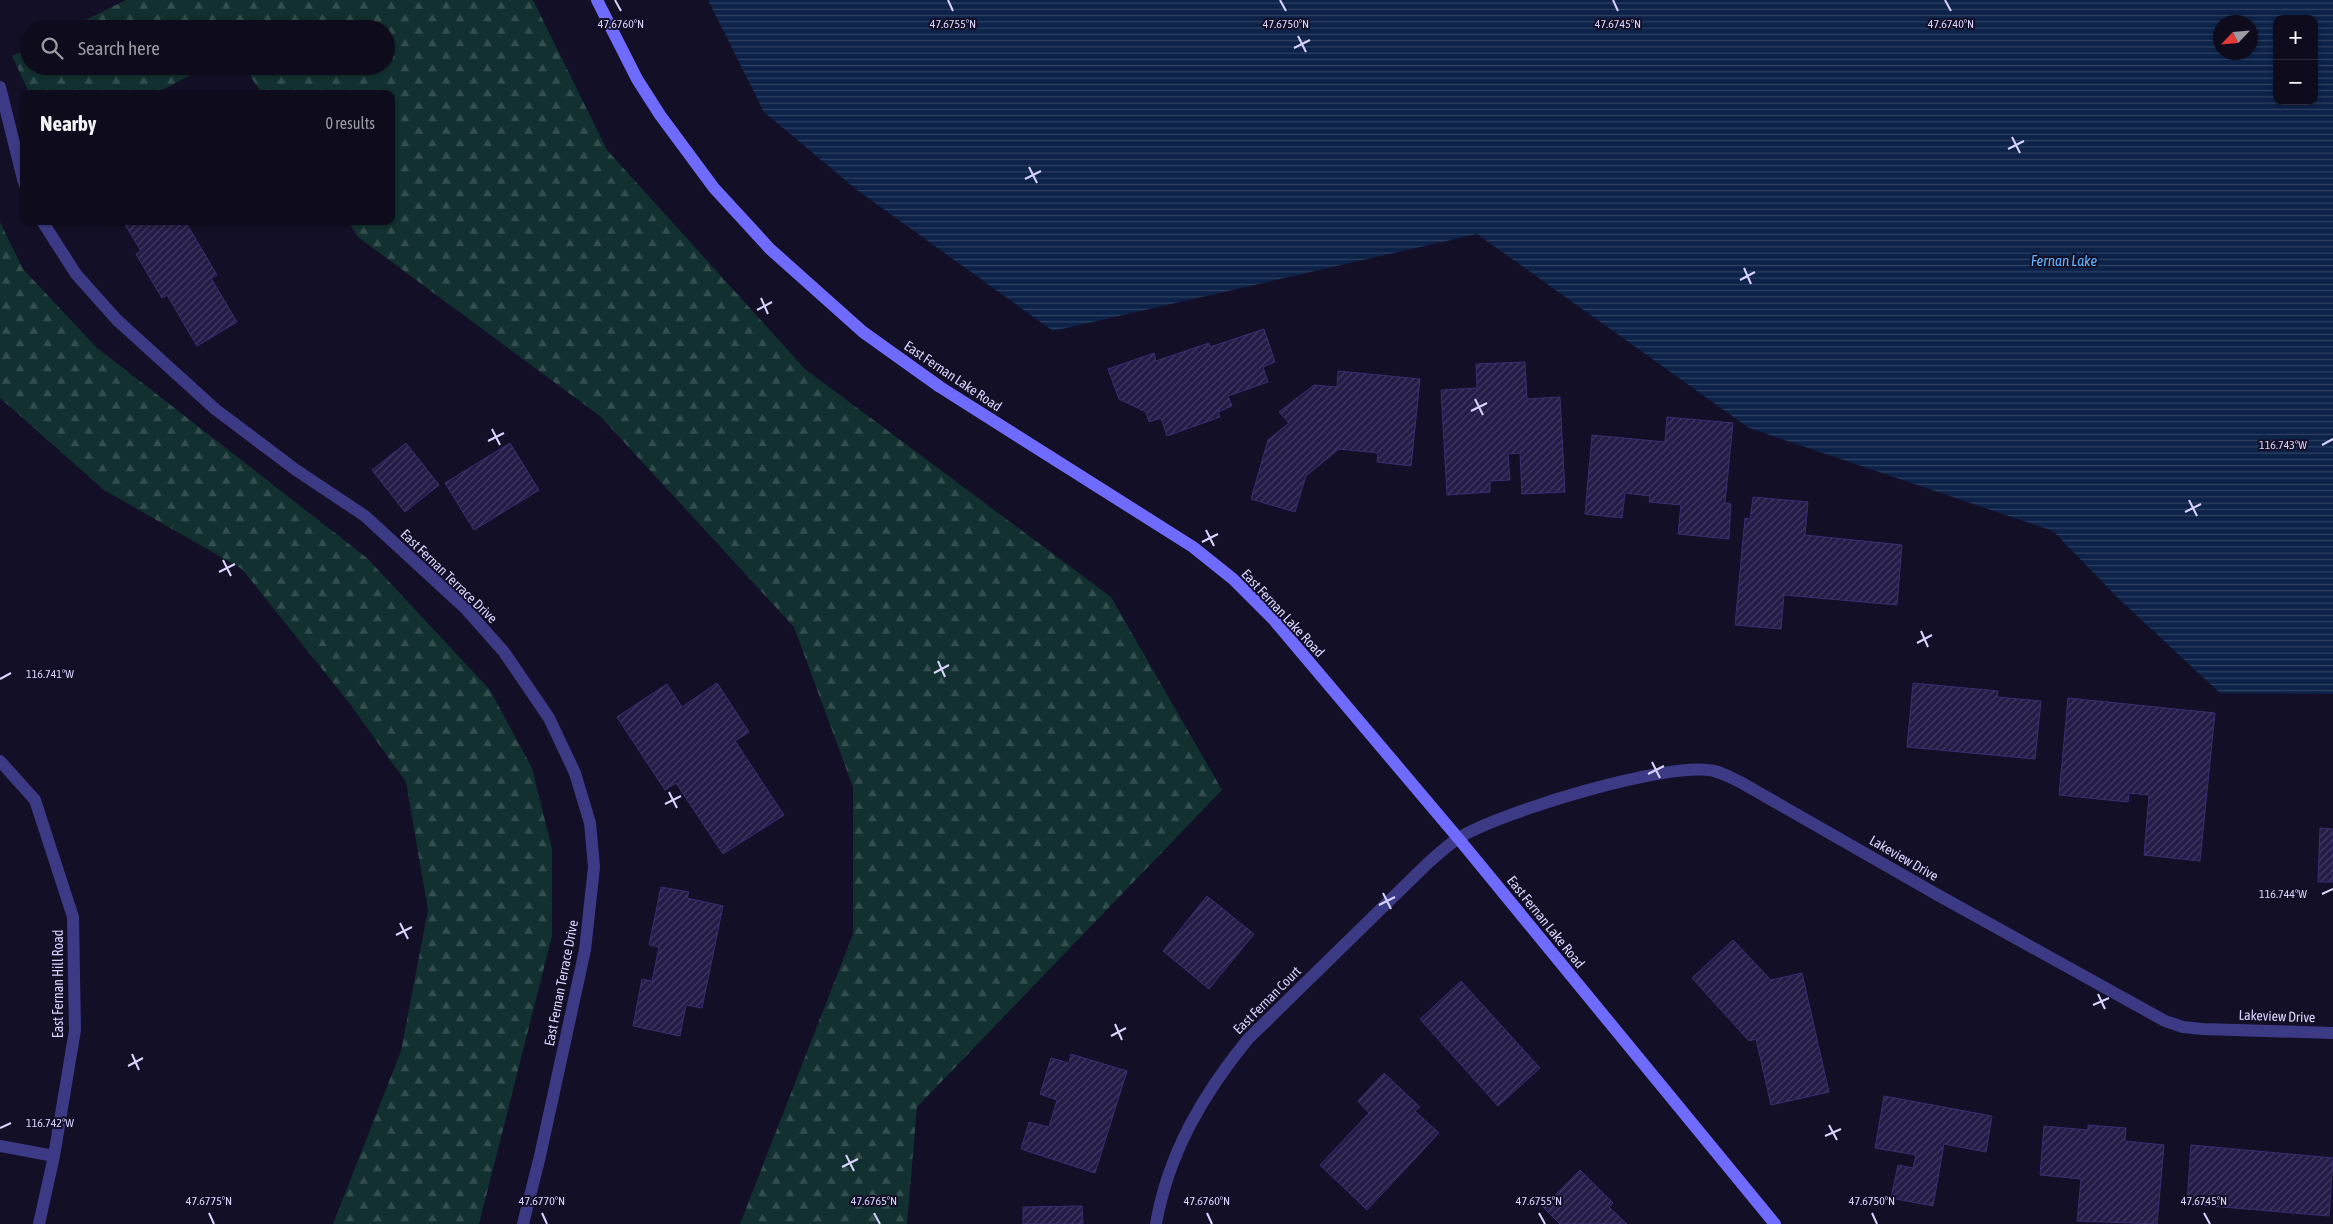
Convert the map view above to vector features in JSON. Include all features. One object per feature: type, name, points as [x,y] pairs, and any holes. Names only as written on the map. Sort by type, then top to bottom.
[{"type":"street","name":"East Fernan Lake Road","points":[[597,0],[637,78],[660,115],[714,188],[770,249],[863,332],[901,360],[940,387],[1193,547],[1233,579],[1273,619],[1458,838],[1775,1224]]},
{"type":"street","points":[[0,87],[20,166]]},
{"type":"street","name":"East Fernan Terrace Drive","points":[[45,225],[76,274],[117,320],[215,409],[296,470],[365,516],[465,608],[504,652],[553,726],[575,773],[590,824],[594,867],[585,950],[523,1224]]},
{"type":"street","name":"East Fernan Hill Road","points":[[0,760],[35,800],[73,917],[75,1030],[54,1156],[39,1224]]},
{"type":"street","name":"Lakeview Drive","points":[[1458,838],[1498,819],[1558,798],[1668,771],[1713,770],[1742,783],[1936,894],[2165,1021],[2183,1027],[2202,1029],[2333,1033]]},
{"type":"street","name":"East Fernan Court","points":[[1156,1224],[1160,1201],[1182,1139],[1222,1071],[1248,1039],[1428,863],[1458,838]]},
{"type":"street","points":[[0,1146],[54,1156]]},
{"type":"green space","points":[[126,0],[533,0],[607,150],[805,369],[1111,597],[1222,790],[917,1107],[907,1224],[740,1224],[853,934],[853,787],[794,627],[600,416],[358,237],[350,225],[395,225],[395,90],[259,90],[250,75],[395,75],[395,20],[85,20]]},
{"type":"green space","points":[[20,52],[20,73],[12,56]]},
{"type":"green space","points":[[21,75],[190,75],[162,90],[28,90]]},
{"type":"green space","points":[[0,222],[23,269],[96,347],[367,558],[490,690],[532,768],[552,849],[552,936],[479,1224],[333,1224],[401,1051],[428,910],[406,782],[350,704],[242,569],[104,490],[0,398]]},
{"type":"water","name":"Fernan Lake","points":[[708,0],[2333,0],[2333,694],[2220,693],[2120,600],[2053,531],[1749,428],[1477,234],[1053,331],[857,190],[764,112]]},
{"type":"building","points":[[125,225],[187,225],[217,275],[211,278],[237,322],[197,346],[167,295],[162,298],[136,254],[141,251]]},
{"type":"building","points":[[1264,329],[1275,362],[1263,367],[1268,382],[1228,396],[1232,406],[1218,412],[1220,417],[1167,436],[1161,418],[1149,422],[1146,412],[1119,399],[1108,369],[1154,353],[1156,361],[1209,343],[1210,347]]},
{"type":"building","points":[[1525,362],[1527,399],[1560,397],[1565,492],[1522,494],[1520,453],[1508,454],[1510,480],[1490,481],[1490,492],[1447,495],[1441,390],[1477,388],[1476,364]]},
{"type":"building","points":[[1338,371],[1420,379],[1411,466],[1377,462],[1378,453],[1339,449],[1306,476],[1295,512],[1251,499],[1268,440],[1289,423],[1279,412],[1314,385],[1337,387]]},
{"type":"building","points":[[1667,417],[1733,423],[1725,503],[1731,504],[1729,539],[1678,534],[1681,505],[1649,502],[1650,496],[1625,493],[1622,518],[1585,514],[1592,435],[1665,442]]},
{"type":"building","points":[[406,443],[439,485],[405,512],[372,470]]},
{"type":"building","points":[[510,443],[539,490],[474,530],[445,483]]},
{"type":"building","points":[[1753,497],[1808,502],[1805,535],[1902,545],[1897,605],[1784,595],[1781,629],[1735,625],[1745,518],[1750,519]]},
{"type":"building","points":[[717,683],[749,732],[735,741],[784,815],[723,854],[676,783],[665,790],[617,717],[667,684],[682,707]]},
{"type":"building","points":[[1913,683],[1998,691],[1997,697],[2041,701],[2035,759],[1907,747]]},
{"type":"building","points":[[2068,698],[2215,713],[2200,861],[2144,855],[2149,795],[2129,793],[2128,802],[2059,795]]},
{"type":"building","points":[[2320,828],[2333,829],[2333,882],[2318,882]]},
{"type":"building","points":[[661,887],[689,892],[687,898],[723,906],[702,1008],[686,1005],[680,1036],[633,1026],[642,979],[652,981],[659,947],[649,945]]},
{"type":"building","points":[[1207,896],[1254,934],[1209,989],[1163,951]]},
{"type":"building","points":[[1733,940],[1771,980],[1802,973],[1829,1092],[1771,1105],[1756,1039],[1749,1041],[1692,978]]},
{"type":"building","points":[[1461,981],[1540,1068],[1498,1106],[1420,1019]]},
{"type":"building","points":[[1071,1054],[1127,1071],[1095,1173],[1021,1149],[1029,1122],[1049,1127],[1057,1100],[1040,1094],[1051,1058],[1069,1063]]},
{"type":"building","points":[[1384,1073],[1420,1107],[1415,1111],[1439,1133],[1367,1210],[1320,1165],[1369,1113],[1358,1101]]},
{"type":"building","points":[[1884,1096],[1992,1116],[1986,1152],[1944,1144],[1933,1206],[1891,1198],[1898,1165],[1913,1168],[1916,1155],[1875,1148]]},
{"type":"building","points":[[2088,1125],[2126,1128],[2125,1141],[2164,1145],[2157,1224],[2077,1221],[2081,1179],[2040,1175],[2044,1126],[2088,1130]]},
{"type":"building","points":[[2191,1145],[2333,1158],[2329,1216],[2187,1204]]},
{"type":"building","points":[[1580,1170],[1613,1203],[1609,1207],[1627,1224],[1560,1224],[1543,1207]]},
{"type":"building","points":[[1082,1206],[1083,1224],[1023,1224],[1023,1207]]}]
